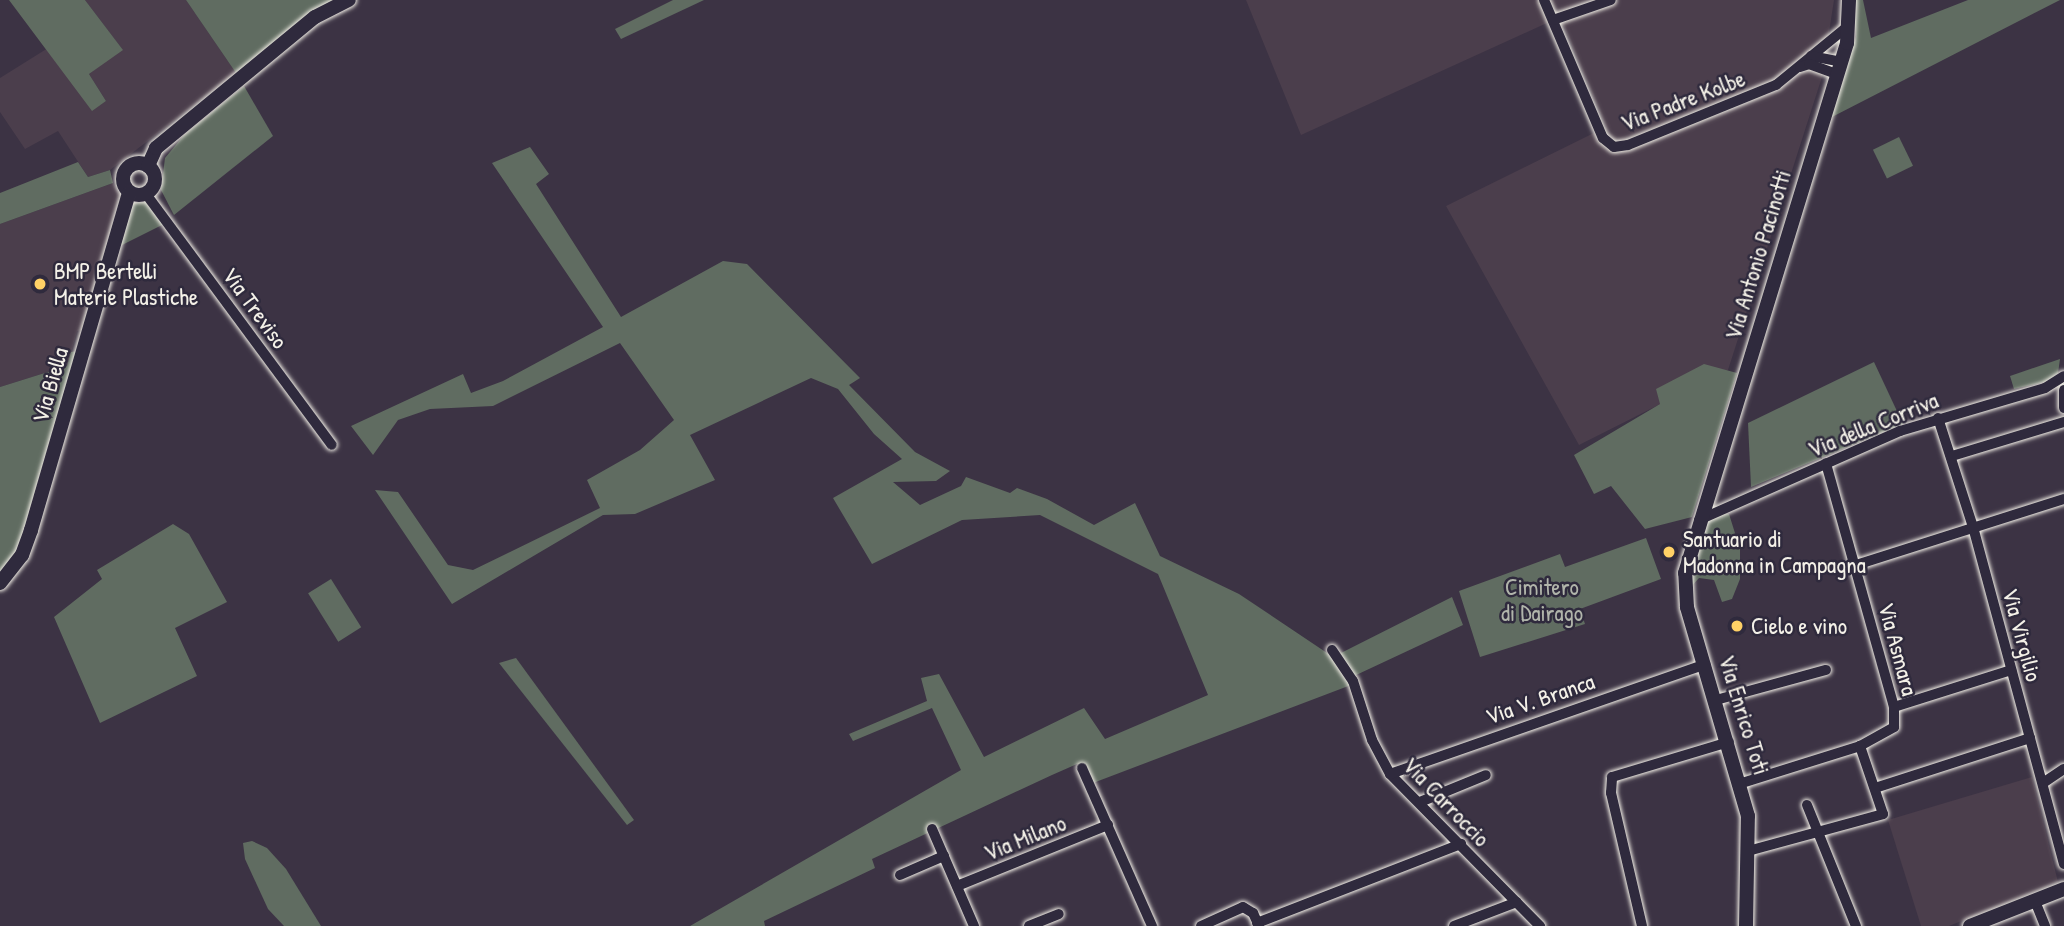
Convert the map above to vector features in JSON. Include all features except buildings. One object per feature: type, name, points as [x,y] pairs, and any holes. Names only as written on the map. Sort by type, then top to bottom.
[{"type":"street","points":[[148,166],[156,148],[315,18],[349,0]]},
{"type":"street","name":"Via Padre Kolbe","points":[[1544,0],[1603,138],[1614,146],[1628,145],[1776,85],[1851,23]]},
{"type":"street","points":[[1553,20],[1611,0]]},
{"type":"street","name":"Via Antonio Pacinotti","points":[[1699,520],[1839,68],[1851,23],[1849,0]]},
{"type":"street","points":[[1810,56],[1822,55],[1839,68]]},
{"type":"street","points":[[1796,68],[1809,64],[1839,68]]},
{"type":"street","points":[[137,163],[148,166],[155,180],[146,194],[129,192],[122,181],[124,172],[137,163]]},
{"type":"street","name":"Via Biella","points":[[0,583],[22,555],[31,530],[129,192]]},
{"type":"street","name":"Via Treviso","points":[[146,194],[332,445]]},
{"type":"street","name":"Via della Corriva","points":[[1699,520],[1826,463],[1938,418],[2045,388],[2064,376]]},
{"type":"street","points":[[2064,390],[2064,408]]},
{"type":"street","name":"Via Virgilio","points":[[1938,418],[1973,527],[2064,864]]},
{"type":"street","points":[[1952,456],[2064,422]]},
{"type":"street","name":"Via Asmara","points":[[1741,783],[1860,746],[1889,733],[1894,727],[1894,707],[1826,463]]},
{"type":"street","points":[[1856,565],[2064,499]]},
{"type":"street","name":"Via Enrico Toti","points":[[1699,520],[1684,589],[1741,783],[1748,851],[1746,926]]},
{"type":"street","name":"Via Carroccio","points":[[1332,650],[1353,681],[1390,774],[1540,926]]},
{"type":"street","name":"Via V. Branca","points":[[1390,774],[1705,664]]},
{"type":"street","points":[[1716,700],[1826,670]]},
{"type":"street","points":[[1894,707],[2011,670]]},
{"type":"street","points":[[1875,788],[2030,738]]},
{"type":"street","points":[[1642,926],[1609,785],[1612,777],[1729,742]]},
{"type":"street","points":[[1748,851],[1882,814],[1860,746]]},
{"type":"street","points":[[1082,768],[1152,926]]},
{"type":"street","points":[[2043,783],[2064,769]]},
{"type":"street","points":[[1420,802],[1486,775]]},
{"type":"street","points":[[1807,805],[1856,926]]},
{"type":"street","name":"Via Milano","points":[[957,886],[1108,825]]},
{"type":"street","points":[[932,829],[974,926]]},
{"type":"street","points":[[1201,926],[1250,908],[1258,924],[1461,844]]},
{"type":"street","points":[[901,875],[944,856]]},
{"type":"street","points":[[1979,924],[2064,889]]},
{"type":"street","points":[[2035,901],[2045,926]]},
{"type":"street","points":[[1454,926],[1517,902]]},
{"type":"street","points":[[1029,926],[1059,914]]},
{"type":"shaded area","points":[[85,0],[186,0],[236,73],[110,170],[88,177],[58,131],[25,149],[0,112],[0,78],[48,48],[92,110],[106,101],[89,74],[122,49]]},
{"type":"shaded area","points":[[1246,0],[1834,0],[1822,77],[1728,370],[1579,445],[1446,206],[1606,127],[1560,17],[1301,135]]},
{"type":"shaded area","points":[[113,183],[120,195],[82,330],[77,331],[67,366],[0,387],[0,224]]},
{"type":"shaded area","points":[[2032,777],[2058,882],[1949,926],[1921,926],[1888,820]]},
{"type":"green space","points":[[9,0],[85,0],[123,50],[89,74],[106,101],[92,111]]},
{"type":"green space","points":[[186,0],[337,0],[236,73]]},
{"type":"green space","points":[[673,0],[704,0],[621,39],[615,29]]},
{"type":"green space","points":[[1853,0],[1863,0],[1871,38],[1968,0],[2060,0],[1830,118],[1856,37]]},
{"type":"green space","points":[[244,86],[273,136],[174,215],[161,190],[165,158],[184,135]]},
{"type":"green space","points":[[1899,137],[1913,166],[1887,178],[1873,150]]},
{"type":"green space","points":[[530,147],[549,174],[536,184],[621,317],[723,261],[747,264],[860,378],[849,385],[915,452],[950,471],[936,481],[893,482],[920,505],[961,486],[966,477],[1010,493],[1017,488],[1047,499],[1094,525],[1135,503],[1160,556],[1239,594],[1333,657],[1452,597],[1463,625],[1354,676],[1351,685],[1093,783],[1077,764],[872,859],[875,868],[764,921],[765,926],[690,926],[961,770],[932,708],[853,741],[849,734],[927,701],[921,678],[939,674],[984,757],[1084,708],[1105,739],[1208,695],[1158,574],[1040,515],[962,520],[872,564],[833,498],[902,459],[874,434],[838,389],[811,378],[690,435],[715,480],[635,514],[603,515],[452,604],[375,490],[398,492],[448,565],[473,570],[600,508],[587,480],[640,450],[674,420],[620,343],[493,406],[430,409],[398,420],[373,455],[351,426],[463,374],[471,393],[503,381],[603,327],[492,163]]},
{"type":"green space","points":[[78,162],[88,177],[110,170],[113,183],[0,224],[0,193]]},
{"type":"green space","points":[[149,202],[166,223],[116,248],[132,203]]},
{"type":"green space","points":[[83,350],[18,553],[0,576],[0,387],[67,366],[71,352]]},
{"type":"green space","points":[[2060,359],[2058,373],[2049,381],[2014,389],[2010,376]]},
{"type":"green space","points":[[1874,362],[1903,424],[1751,487],[1748,423]]},
{"type":"green space","points":[[1704,364],[1737,373],[1692,517],[1645,529],[1611,486],[1594,494],[1574,455],[1660,404],[1656,389]]},
{"type":"green space","points":[[1719,514],[1729,514],[1740,549],[1740,579],[1732,599],[1722,602],[1714,580],[1699,578],[1690,588],[1689,571],[1703,523]]},
{"type":"green space","points":[[173,524],[189,534],[227,602],[175,628],[197,676],[100,723],[54,617],[102,579],[97,570]]},
{"type":"green space","name":"Cimitero di Dairago","points":[[1646,538],[1661,579],[1580,609],[1585,624],[1480,657],[1459,591],[1560,554],[1565,567]]},
{"type":"green space","points":[[331,579],[361,627],[338,642],[308,593]]},
{"type":"green space","points":[[516,658],[634,820],[627,825],[499,663]]},
{"type":"green space","points":[[252,841],[267,848],[286,869],[321,926],[284,926],[268,909],[245,859],[243,843]]},
{"type":"place","name":"BMP Bertelli Materie Plastiche","points":[[40,284]]},
{"type":"place","name":"Santuario di Madonna in Campagna","points":[[1669,552]]},
{"type":"place","name":"Cielo e vino","points":[[1737,626]]}]
